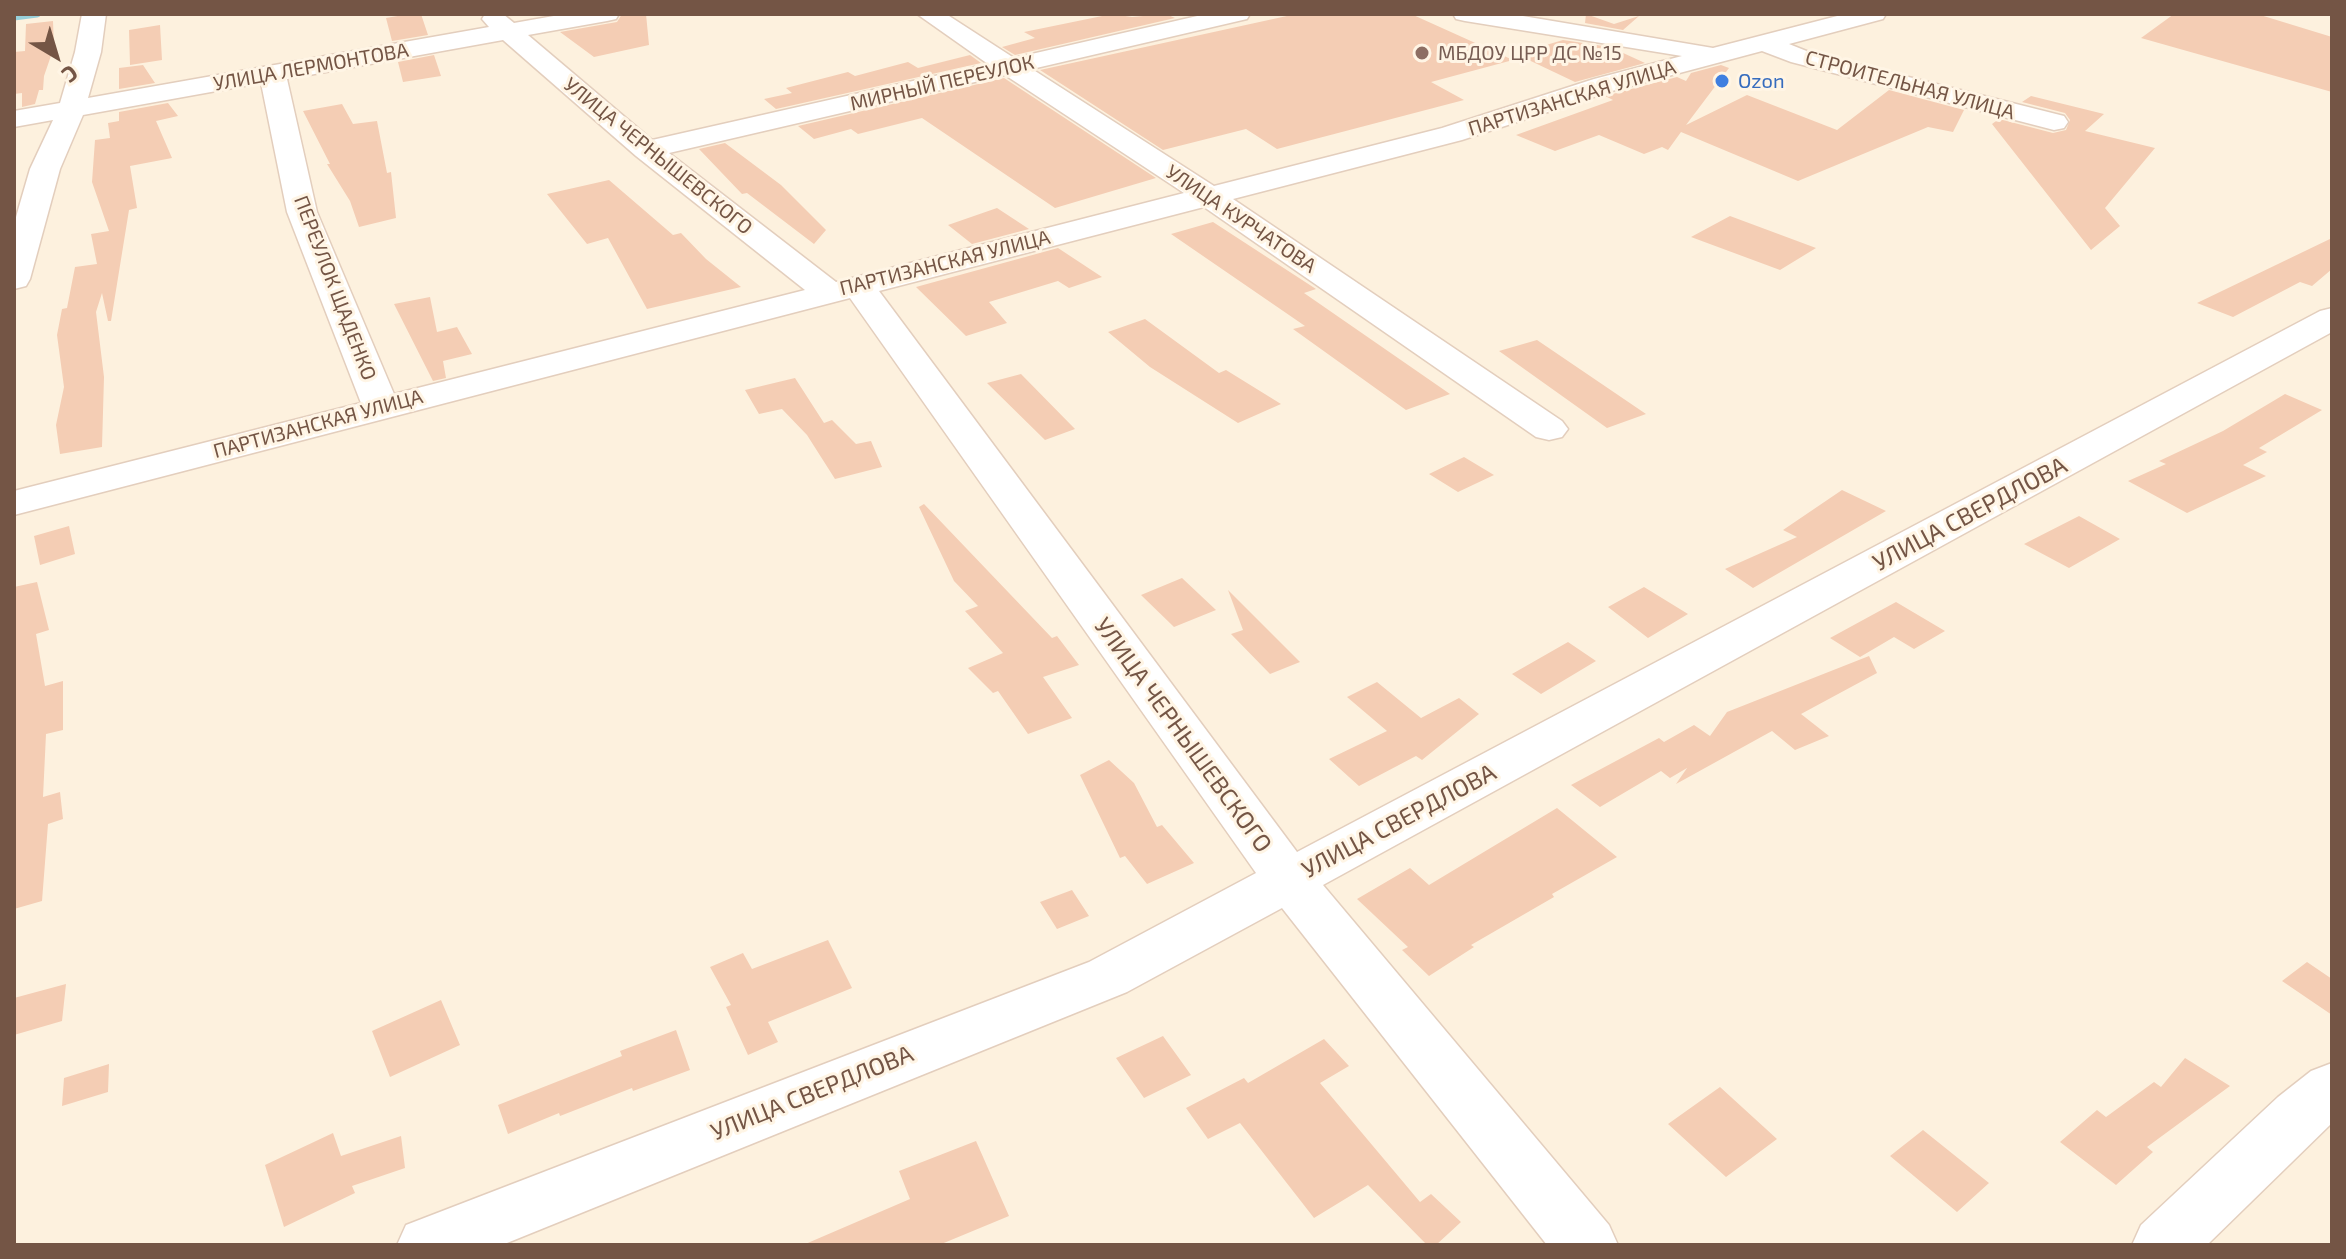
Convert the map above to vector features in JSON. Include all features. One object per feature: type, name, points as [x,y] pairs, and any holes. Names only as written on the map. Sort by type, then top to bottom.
[{"type":"street","points":[[14,279],[45,169],[71,110],[88,52],[94,14]]},
{"type":"street","name":"УЛИЦА ЛЕРМОНТОВА","points":[[14,119],[273,75],[498,23],[607,14]]},
{"type":"street","name":"УЛИЦА КУРЧАТОВА","points":[[929,14],[1207,195],[1549,429]]},
{"type":"street","name":"МИРНЫЙ ПЕРЕУЛОК","points":[[646,150],[1238,14]]},
{"type":"street","points":[[1465,14],[1721,55]]},
{"type":"street","name":"СТРОИТЕЛЬНАЯ УЛИЦА","points":[[1795,14],[1844,22]]},
{"type":"street","name":"ПАРТИЗАНСКАЯ УЛИЦА","points":[[14,503],[1452,134],[1603,85],[1874,14]]},
{"type":"street","name":"УЛИЦА ЧЕРНЫШЕВСКОГО","points":[[498,23],[646,150],[844,289],[1289,880],[1586,1245]]},
{"type":"street","name":"СТРОИТЕЛЬНАЯ УЛИЦА","points":[[1767,44],[1815,61],[2054,122]]},
{"type":"street","name":"ПЕРЕУЛОК ЩАДЕНКО","points":[[273,75],[302,212],[381,407]]},
{"type":"street","name":"УЛИЦА СВЕРДЛОВА","points":[[429,1245],[1108,977],[2332,318]]},
{"type":"street","points":[[2164,1245],[2299,1115],[2332,1088]]},
{"type":"building","points":[[421,14],[428,35],[392,41],[386,18]]},
{"type":"building","points":[[622,14],[646,14],[649,45],[594,57],[560,32],[617,22]]},
{"type":"building","points":[[1112,14],[1132,17],[1166,14],[1175,18],[1015,55],[1002,47],[1035,38],[1024,32]]},
{"type":"building","points":[[1296,14],[1411,14],[1513,60],[1431,82],[1464,100],[1277,149],[1246,129],[1163,150],[1040,70]]},
{"type":"building","points":[[1586,14],[1614,24],[1639,16],[1623,30],[1585,23]]},
{"type":"building","points":[[2174,14],[2257,14],[2332,37],[2332,92],[2141,38]]},
{"type":"building","points":[[53,21],[54,47],[44,76],[43,90],[39,90],[35,104],[22,107],[22,93],[14,94],[14,52],[25,51],[26,24]]},
{"type":"building","points":[[160,25],[162,60],[130,65],[129,30]]},
{"type":"building","points":[[1563,40],[1610,47],[1645,63],[1575,82],[1516,54]]},
{"type":"building","points":[[434,55],[441,76],[403,82],[398,62]]},
{"type":"building","points":[[970,55],[981,63],[776,109],[764,99],[792,93],[786,88],[848,72],[855,76],[908,62],[918,68]]},
{"type":"building","points":[[143,65],[155,83],[119,89],[119,68]]},
{"type":"building","points":[[1721,65],[1729,68],[1686,125],[1747,95],[1837,130],[1889,90],[1964,110],[1953,132],[1928,127],[1798,181],[1681,132],[1668,150],[1662,147],[1644,154],[1599,135],[1555,151],[1516,135],[1613,100],[1605,96],[1677,77],[1686,81],[1691,73]]},
{"type":"building","points":[[1004,78],[1156,178],[1055,208],[922,118],[858,134],[851,129],[814,139],[798,126]]},
{"type":"building","points":[[2031,96],[2104,114],[2085,131],[2155,148],[2105,208],[2120,226],[2091,250],[1992,124],[1999,119],[2053,133],[2066,130],[2070,120],[2065,113],[2022,102]]},
{"type":"building","points":[[168,103],[178,116],[156,121],[172,158],[130,166],[137,208],[129,210],[111,321],[108,321],[102,293],[96,312],[104,377],[102,447],[60,454],[56,425],[64,387],[57,335],[62,309],[67,308],[75,267],[97,264],[91,234],[109,231],[92,182],[95,140],[110,138],[108,123],[119,121],[119,112]]},
{"type":"building","points":[[342,104],[353,124],[377,121],[387,173],[391,172],[396,218],[359,227],[350,201],[327,164],[330,164],[303,111]]},
{"type":"building","points":[[725,143],[781,185],[826,230],[814,244],[747,193],[742,194],[699,149]]},
{"type":"building","points":[[609,180],[673,235],[681,233],[706,259],[741,287],[647,309],[608,238],[587,244],[547,194]]},
{"type":"building","points":[[997,208],[1029,229],[972,244],[948,225]]},
{"type":"building","points":[[1730,216],[1816,248],[1780,270],[1691,237]]},
{"type":"building","points":[[1213,222],[1316,289],[1304,293],[1450,394],[1406,410],[1293,329],[1305,326],[1171,234]]},
{"type":"building","points":[[2332,238],[2332,269],[2312,286],[2300,282],[2233,317],[2197,303]]},
{"type":"building","points":[[1058,248],[1102,277],[1069,288],[1058,281],[989,302],[1007,323],[966,336],[916,287]]},
{"type":"building","points":[[430,297],[437,332],[457,327],[472,354],[443,361],[446,378],[433,381],[394,304]]},
{"type":"building","points":[[1145,319],[1219,373],[1226,370],[1281,404],[1238,423],[1150,367],[1108,332]]},
{"type":"building","points":[[1537,340],[1646,414],[1607,428],[1499,351]]},
{"type":"building","points":[[1021,374],[1075,429],[1045,440],[987,383]]},
{"type":"building","points":[[795,378],[824,423],[832,420],[856,444],[871,441],[882,467],[835,479],[807,435],[782,409],[759,414],[745,390]]},
{"type":"building","points":[[2285,394],[2322,410],[2259,448],[2267,452],[2243,465],[2266,476],[2187,513],[2128,481],[2166,464],[2159,461],[2223,431]]},
{"type":"building","points":[[1464,457],[1494,475],[1458,492],[1429,474]]},
{"type":"building","points":[[1842,490],[1886,511],[1753,588],[1725,569],[1797,537],[1783,530]]},
{"type":"building","points":[[924,504],[1052,638],[1057,636],[1079,665],[1043,677],[1072,718],[1028,734],[998,691],[993,693],[968,668],[1003,653],[965,611],[978,606],[954,581],[919,507]]},
{"type":"building","points":[[2079,516],[2120,539],[2069,568],[2024,544]]},
{"type":"building","points":[[69,526],[75,554],[40,565],[34,536]]},
{"type":"building","points":[[1182,578],[1216,610],[1174,627],[1141,595]]},
{"type":"building","points":[[37,582],[49,630],[36,634],[45,686],[63,681],[63,730],[46,734],[43,797],[60,792],[63,819],[48,824],[42,901],[14,909],[14,587]]},
{"type":"building","points":[[1644,587],[1688,614],[1648,638],[1608,607]]},
{"type":"building","points":[[1228,590],[1300,662],[1270,674],[1231,634],[1243,630]]},
{"type":"building","points":[[1896,602],[1945,631],[1914,649],[1894,637],[1860,657],[1830,638]]},
{"type":"building","points":[[1568,642],[1596,661],[1541,694],[1512,674]]},
{"type":"building","points":[[1869,656],[1877,673],[1801,714],[1829,736],[1795,750],[1772,731],[1676,784],[1687,768],[1670,778],[1661,771],[1600,807],[1571,785],[1659,738],[1664,742],[1694,725],[1710,736],[1727,712]]},
{"type":"building","points":[[1377,682],[1421,718],[1459,698],[1479,714],[1422,760],[1416,756],[1359,786],[1329,759],[1387,731],[1347,697]]},
{"type":"building","points":[[1109,760],[1134,783],[1157,827],[1162,825],[1194,863],[1147,884],[1125,856],[1120,858],[1080,775]]},
{"type":"building","points":[[1557,808],[1617,857],[1471,945],[1474,947],[1429,976],[1402,950],[1408,947],[1357,899],[1410,868],[1429,885]]},
{"type":"building","points":[[1072,890],[1089,916],[1057,929],[1040,902]]},
{"type":"building","points":[[828,940],[852,988],[768,1022],[778,1042],[748,1055],[726,1007],[731,1005],[710,967],[743,953],[752,969]]},
{"type":"building","points":[[2307,962],[2332,979],[2332,1015],[2282,981]]},
{"type":"building","points":[[66,984],[62,1021],[14,1035],[14,998]]},
{"type":"building","points":[[441,1000],[460,1045],[390,1077],[372,1031]]},
{"type":"building","points":[[676,1030],[690,1070],[560,1116],[559,1113],[508,1134],[498,1105],[622,1056],[620,1051]]},
{"type":"building","points":[[1163,1036],[1191,1075],[1144,1098],[1116,1058]]},
{"type":"building","points":[[1324,1039],[1349,1066],[1320,1083],[1420,1202],[1431,1194],[1461,1222],[1436,1245],[1427,1245],[1368,1185],[1314,1218],[1240,1123],[1208,1139],[1186,1108],[1244,1078],[1248,1083]]},
{"type":"building","points":[[2185,1058],[2230,1086],[2147,1147],[2153,1152],[2116,1185],[2060,1142],[2097,1110],[2106,1117],[2154,1082],[2161,1087]]},
{"type":"building","points":[[109,1064],[108,1092],[62,1106],[64,1078]]},
{"type":"building","points":[[1720,1087],[1777,1139],[1726,1177],[1668,1124]]},
{"type":"building","points":[[1923,1130],[1989,1183],[1957,1212],[1890,1156]]},
{"type":"building","points":[[333,1133],[341,1156],[401,1136],[405,1168],[352,1186],[355,1193],[284,1227],[265,1165]]},
{"type":"building","points":[[976,1141],[1009,1216],[939,1245],[803,1245],[910,1199],[899,1171]]},
{"type":"waterway","points":[[14,17],[37,14]]},
{"type":"place","name":"МБДОУ ЦРР ДС №15","points":[[1422,53]]},
{"type":"place","name":"Ozon","points":[[1722,81]]}]
